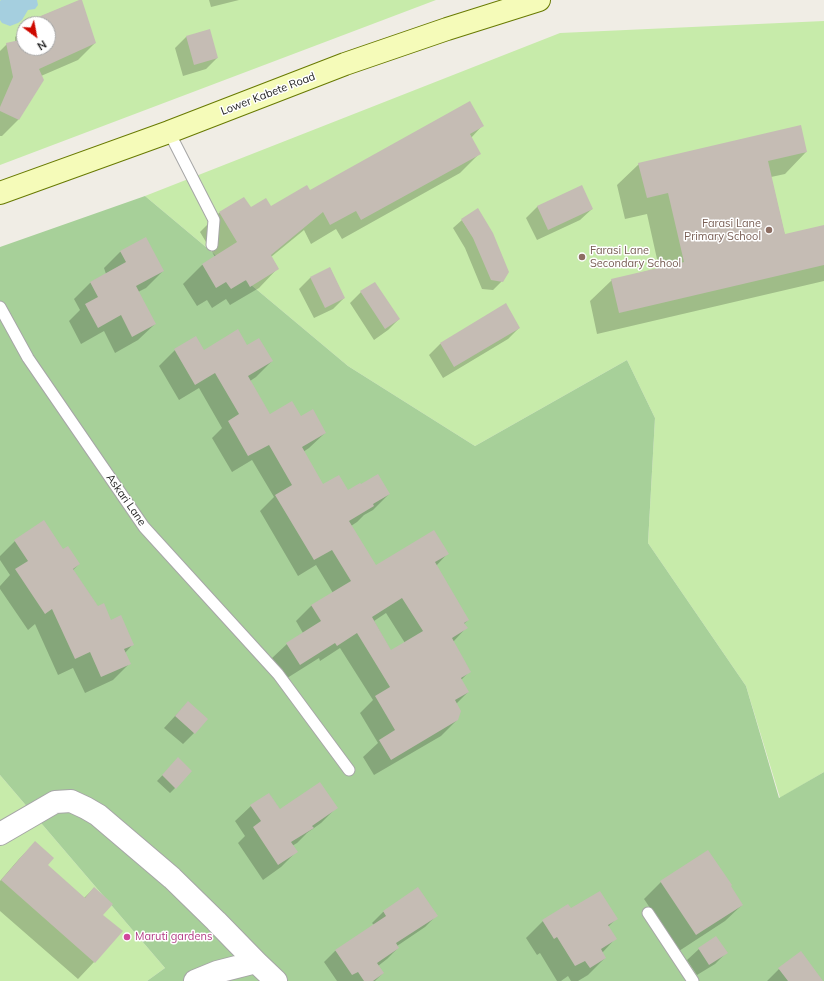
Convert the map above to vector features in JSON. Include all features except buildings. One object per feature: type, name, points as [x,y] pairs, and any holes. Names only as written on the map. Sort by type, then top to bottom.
[{"type":"main road","name":"Lower Kabete Road","points":[[0,192],[169,132],[346,64],[447,28],[539,0]]},
{"type":"street","points":[[0,834],[55,802],[71,801],[86,808],[98,815],[172,878],[276,981]]},
{"type":"street","points":[[195,981],[217,972],[256,962]]},
{"type":"lane","points":[[169,132],[214,220],[212,245]]},
{"type":"lane","name":"Askari Lane","points":[[0,307],[28,358],[144,527],[278,674],[349,770]]},
{"type":"lane","points":[[648,913],[693,981]]},
{"type":"green space","points":[[0,0],[436,0],[0,165]]},
{"type":"green space","points":[[824,21],[824,772],[780,798],[746,686],[648,543],[655,418],[627,360],[475,446],[348,366],[145,196],[560,33]]},
{"type":"green space","points":[[145,196],[348,366],[475,446],[627,360],[655,418],[648,543],[746,686],[779,798],[824,772],[824,981],[147,981],[165,968],[0,775],[0,247]]},
{"type":"green space","points":[[0,775],[165,968],[147,981],[0,981]]},
{"type":"water","points":[[37,0],[38,5],[35,9],[28,10],[24,16],[16,16],[16,24],[10,26],[2,23],[0,20],[0,1]]},
{"type":"place","name":"Farasi Lane Primary School","points":[[769,230]]},
{"type":"place","name":"Farasi Lane Secondary School","points":[[582,257]]},
{"type":"place","name":"Maruti gardens","points":[[127,937]]}]
